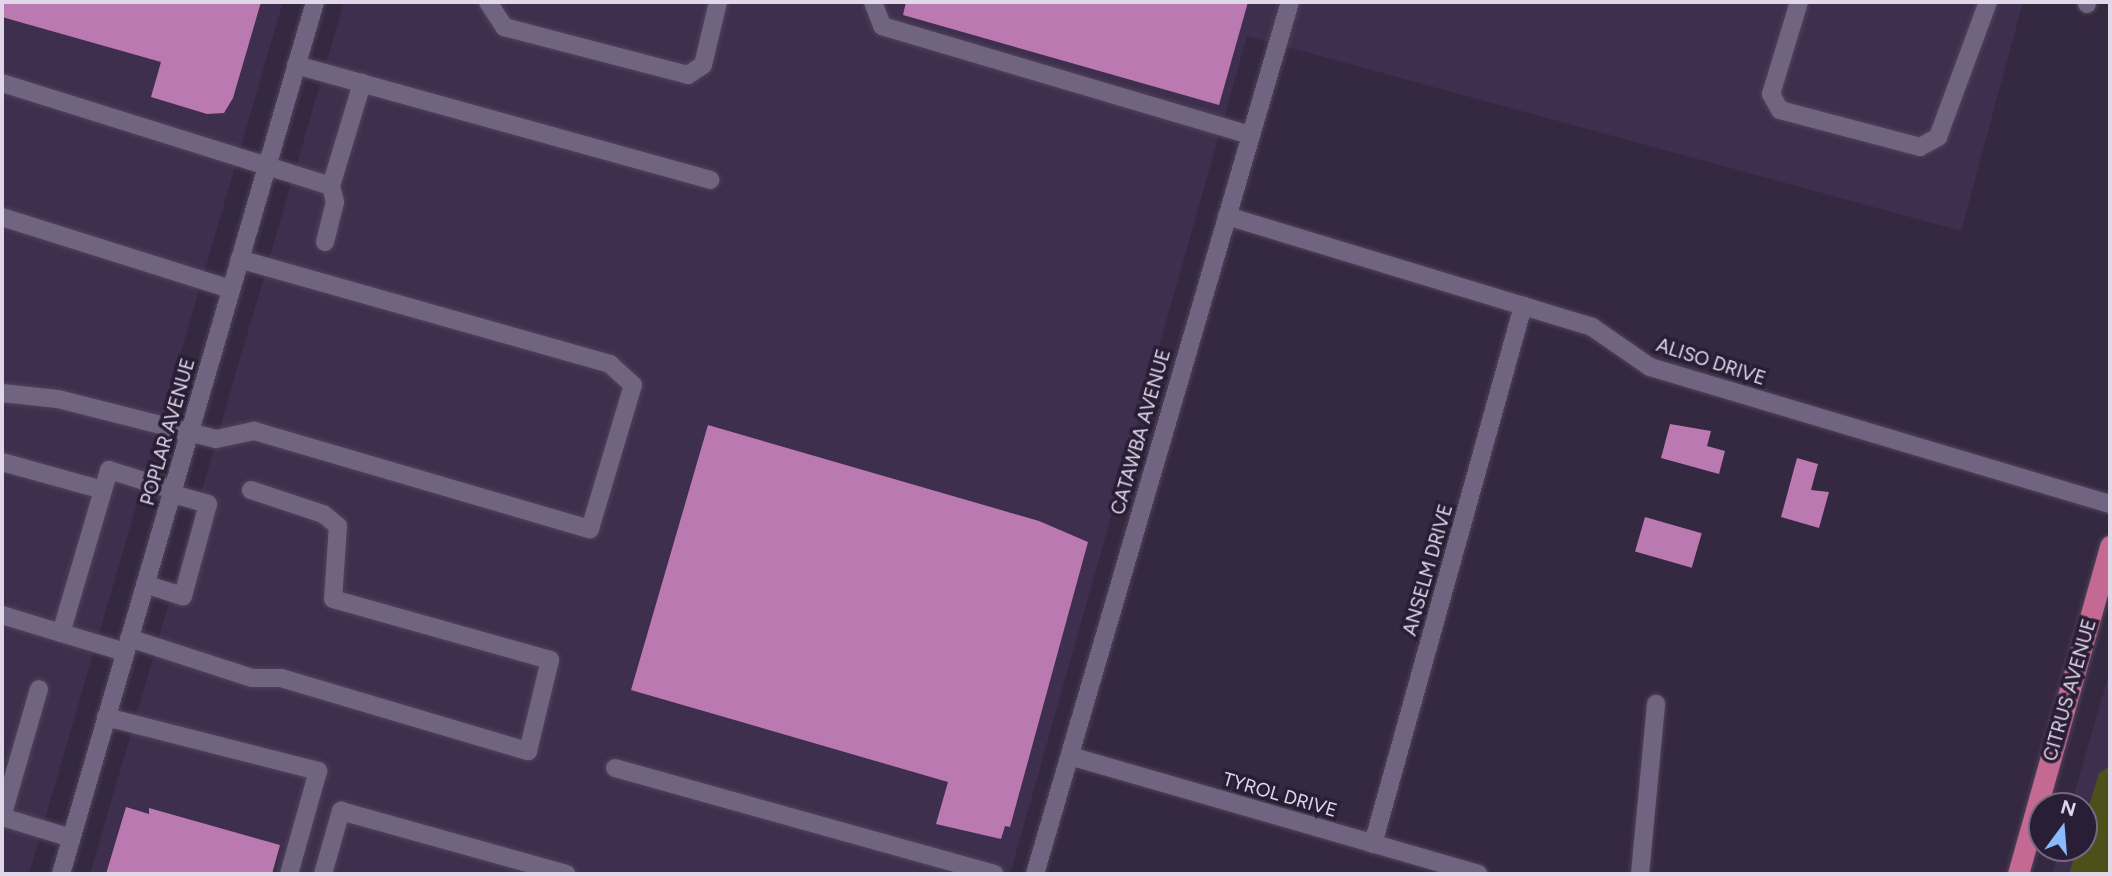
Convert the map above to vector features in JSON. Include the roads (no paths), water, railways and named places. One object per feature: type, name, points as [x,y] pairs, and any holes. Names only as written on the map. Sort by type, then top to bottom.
[{"type":"main road","name":"CITRUS AVENUE","points":[[2018,874],[2110,546]]},
{"type":"street","name":"POPLAR AVENUE","points":[[61,874],[315,2]]},
{"type":"street","points":[[488,2],[504,27],[688,75],[703,65],[718,2]]},
{"type":"street","points":[[873,2],[882,26],[1251,135]]},
{"type":"street","name":"CATAWBA AVENUE","points":[[1035,874],[1290,2]]},
{"type":"street","points":[[1799,2],[1771,94],[1780,110],[1920,147],[1938,137],[1988,2]]},
{"type":"street","points":[[296,65],[710,180]]},
{"type":"street","points":[[2,83],[331,186]]},
{"type":"street","points":[[324,242],[335,202],[331,186],[362,83]]},
{"type":"street","name":"ALISO DRIVE","points":[[1227,216],[1592,327],[1650,367],[2110,504]]},
{"type":"street","points":[[2,217],[231,289]]},
{"type":"street","points":[[2,393],[58,399],[216,439],[254,431],[590,529],[633,385],[610,364],[240,259]]},
{"type":"street","name":"ANSELM DRIVE","points":[[1373,844],[1523,306]]},
{"type":"street","points":[[2,462],[103,490]]},
{"type":"street","points":[[61,633],[110,470],[208,504],[183,596],[145,584]]},
{"type":"street","points":[[2,614],[61,633],[127,645],[251,678],[281,678],[528,751],[550,660],[333,599],[338,526],[323,514],[251,491]]},
{"type":"street","points":[[39,689],[2,817],[71,838]]},
{"type":"street","points":[[1640,874],[1656,704]]},
{"type":"street","points":[[106,717],[318,771],[289,874]]},
{"type":"street","name":"TYROL DRIVE","points":[[1070,756],[1478,874]]},
{"type":"street","points":[[615,768],[994,874]]},
{"type":"street","points":[[323,874],[341,811],[566,874]]}]
